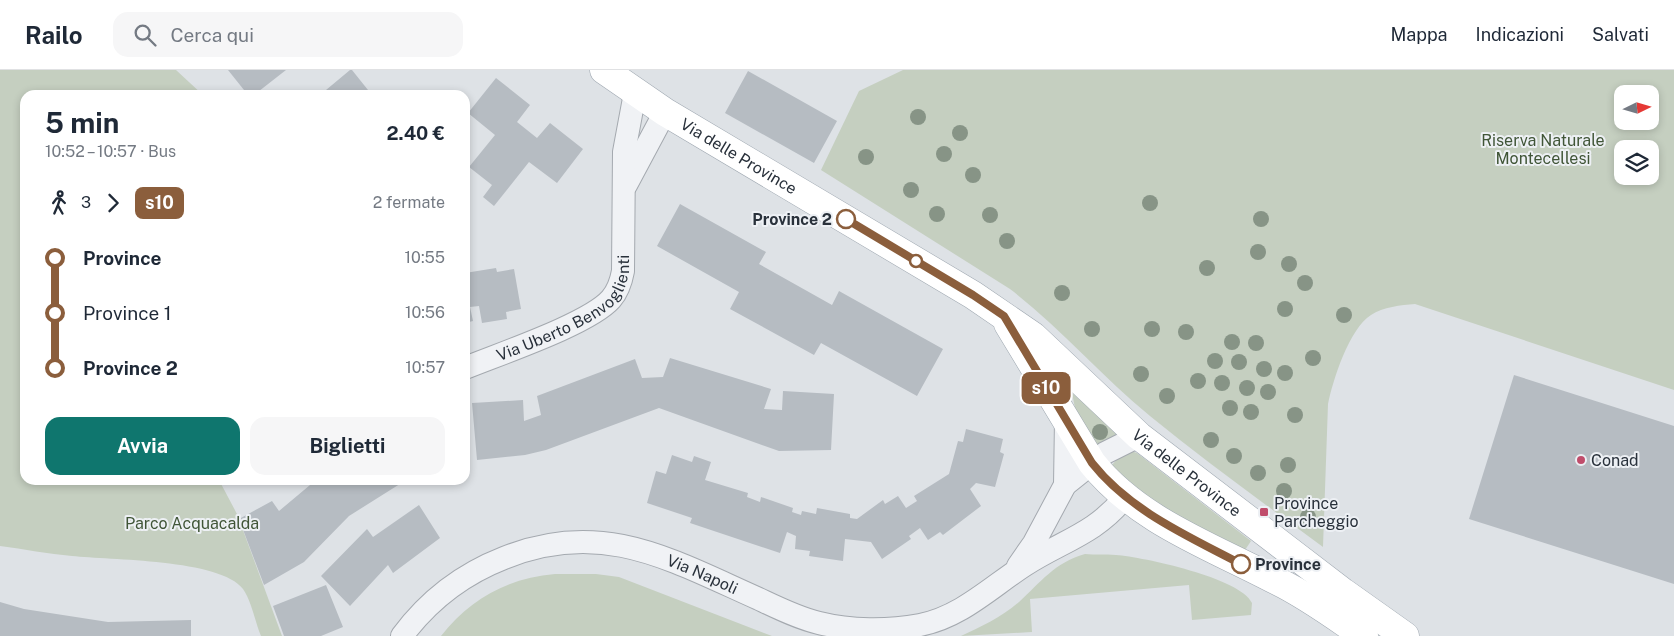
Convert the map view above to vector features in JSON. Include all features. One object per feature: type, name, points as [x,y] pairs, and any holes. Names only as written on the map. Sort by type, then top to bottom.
[{"type":"main road","name":"Via delle Province","points":[[604,70],[665,112],[942,276],[1004,316],[1043,344],[1077,380],[1139,436],[1350,597],[1405,636]]},
{"type":"main road","name":"Via delle Province","points":[[1004,316],[1092,463],[1107,482],[1124,498],[1236,562],[1285,585],[1364,636]]},
{"type":"street","name":"Via Uberto Benvoglienti","points":[[470,366],[578,321],[599,310],[611,300],[618,290],[623,271],[624,152],[635,93]]},
{"type":"street","name":"Via Uberto Benvoglienti","points":[[624,189],[665,112]]},
{"type":"street","name":"Via Napoli","points":[[1066,420],[1066,485]]},
{"type":"street","name":"Via Napoli","points":[[1013,573],[1034,542],[1066,485],[1111,450],[1139,436]]},
{"type":"street","name":"Via Napoli","points":[[402,636],[441,595],[478,570],[524,551],[562,543],[600,542],[647,551],[802,618],[838,627],[902,627],[932,622],[966,606],[1034,559],[1094,528],[1113,512],[1124,498]]},
{"type":"green space","name":"Parco Acquacalda","points":[[0,70],[176,70],[198,90],[20,90],[20,485],[222,485],[237,514],[282,636],[261,636],[249,600],[243,589],[231,579],[212,572],[189,566],[63,555],[0,546]]},
{"type":"green space","name":"Riserva Naturale Montecellesi","points":[[903,70],[1674,70],[1674,390],[1415,304],[1392,307],[1376,312],[1363,322],[1349,343],[1338,369],[1328,404],[1323,547],[1150,416],[1114,385],[1046,319],[1010,289],[821,170],[859,91]]},
{"type":"green space","points":[[1072,393],[1119,432],[1095,450],[1077,418]]},
{"type":"green space","points":[[1131,451],[1137,453],[1251,541],[1245,550],[1192,525],[1156,505],[1125,480],[1112,465],[1118,458]]},
{"type":"green space","points":[[1085,554],[1116,555],[1147,560],[1168,564],[1211,577],[1230,585],[1244,594],[1252,603],[1251,615],[1192,620],[1189,585],[1030,599],[1032,632],[961,636],[1006,612],[1056,568]]},
{"type":"green space","points":[[555,574],[596,574],[619,577],[772,636],[441,636],[464,611],[491,593],[521,580]]},
{"type":"building","points":[[228,70],[286,70],[260,90],[244,90]]},
{"type":"building","points":[[350,70],[368,90],[326,90]]},
{"type":"building","points":[[748,71],[837,121],[814,163],[725,113]]},
{"type":"building","points":[[496,78],[530,105],[517,122],[537,138],[550,123],[583,149],[557,183],[529,162],[494,206],[483,197],[492,185],[470,168],[470,166],[495,135],[470,115],[470,110]]},
{"type":"building","points":[[680,204],[766,252],[759,264],[832,305],[839,291],[943,349],[917,396],[821,343],[814,355],[730,309],[739,292],[657,246]]},
{"type":"building","points":[[496,268],[497,272],[514,269],[521,309],[506,312],[507,319],[482,323],[479,306],[470,307],[470,272]]},
{"type":"building","points":[[470,307],[473,321],[470,322]]},
{"type":"building","points":[[670,358],[771,389],[764,409],[782,410],[783,391],[834,394],[831,450],[779,451],[659,408],[546,450],[525,455],[477,460],[472,403],[523,400],[524,421],[541,415],[537,396],[635,359],[642,378],[663,377]]},
{"type":"building","name":"Conad","points":[[1514,375],[1674,426],[1674,584],[1469,519]]},
{"type":"building","points":[[966,429],[1003,439],[1000,452],[1004,454],[995,487],[976,483],[970,489],[981,506],[943,535],[940,532],[928,540],[920,528],[909,536],[911,539],[882,559],[871,542],[845,539],[843,561],[809,556],[810,551],[795,549],[796,536],[787,532],[780,553],[690,523],[692,518],[647,503],[656,471],[666,474],[672,455],[692,462],[694,456],[711,462],[705,480],[748,493],[747,497],[760,502],[761,497],[793,508],[792,512],[801,515],[802,511],[816,514],[817,508],[850,514],[850,518],[857,519],[883,500],[885,504],[898,496],[906,508],[917,501],[914,496],[949,474],[958,441],[963,442]]},
{"type":"building","points":[[310,485],[398,485],[349,516],[304,562],[264,585],[239,519],[272,501],[279,511]]},
{"type":"building","points":[[419,505],[440,538],[393,573],[388,565],[350,606],[321,576],[367,529],[373,537]]},
{"type":"building","points":[[326,585],[343,627],[321,636],[284,636],[273,606]]},
{"type":"building","points":[[0,602],[24,609],[108,622],[191,620],[191,636],[0,636]]},
{"type":"bus line","name":"s10","points":[[846,219],[973,295],[1004,316],[1092,463],[1107,482],[1124,498],[1150,514],[1241,564]]},
{"type":"place","name":"Province 2","points":[[846,219]]},
{"type":"place","name":"Conad","points":[[1581,460]]},
{"type":"place","name":"Province Parcheggio","points":[[1264,512]]},
{"type":"place","name":"Province","points":[[1241,564]]}]
